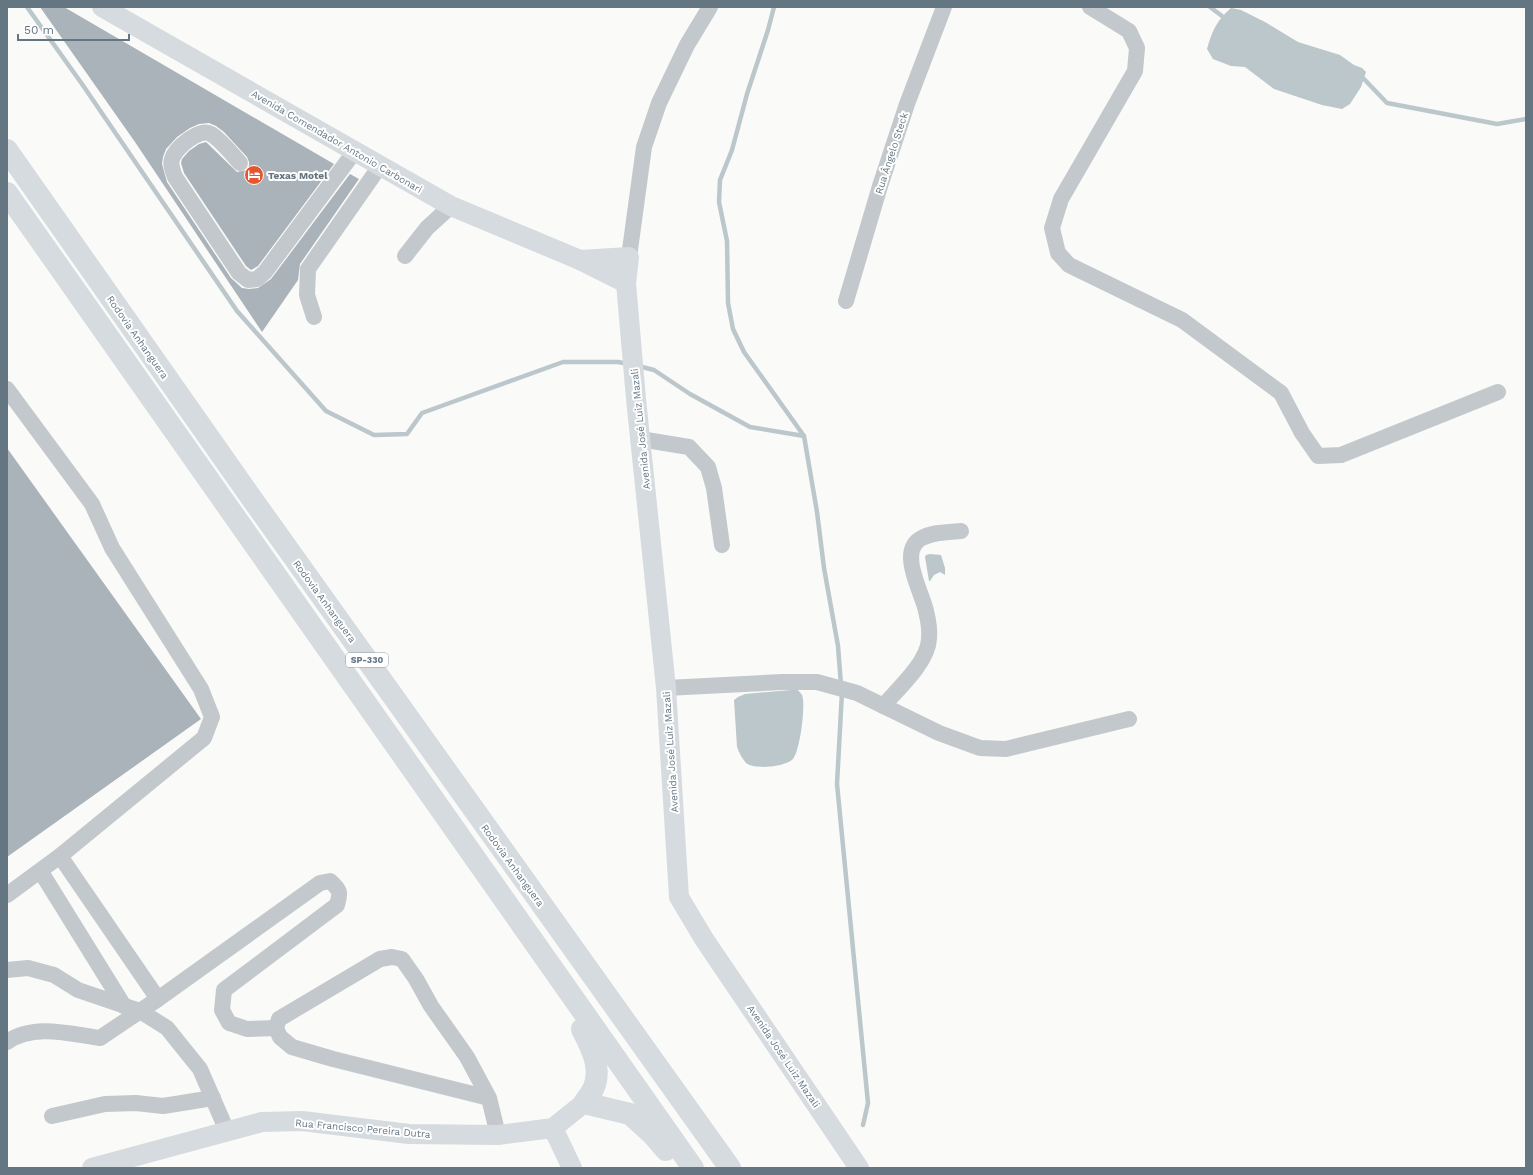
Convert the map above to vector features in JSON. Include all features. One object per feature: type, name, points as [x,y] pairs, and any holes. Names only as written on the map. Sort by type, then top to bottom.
[{"type":"highway","name":"Rodovia Anhanguera","points":[[7,150],[250,496],[730,1168]]},
{"type":"highway","name":"SP-330","points":[[7,193],[692,1168]]},
{"type":"highway","points":[[535,946],[594,1051],[596,1070],[594,1086],[584,1104],[630,1114],[654,1136],[681,1168]]},
{"type":"main road","name":"Avenida Comendador Antonio Carbonari","points":[[110,9],[451,206],[580,260],[626,283]]},
{"type":"main road","name":"Avenida Comendador Antonio Carbonari","points":[[580,260],[629,258]]},
{"type":"main road","name":"Avenida José Luiz Mazali","points":[[629,258],[626,283],[636,399],[666,688],[679,896],[704,939],[859,1168]]},
{"type":"main road","points":[[572,1168],[553,1128],[584,1104]]},
{"type":"main road","name":"Rua Francisco Pereira Dutra","points":[[92,1168],[262,1122],[302,1121],[409,1134],[498,1134],[553,1128]]},
{"type":"street","points":[[629,258],[644,147],[659,103],[687,45],[710,7]]},
{"type":"street","name":"Rua Ângelo Steck","points":[[846,302],[880,186],[908,104],[944,7]]},
{"type":"street","points":[[1090,7],[1129,31],[1138,48],[1135,71],[1061,199],[1052,228],[1058,253],[1069,265],[1182,320],[1281,393],[1302,433],[1318,456],[1341,455],[1498,392]]},
{"type":"street","points":[[240,163],[211,134],[202,132],[194,136],[178,149],[172,158],[171,166],[175,177],[239,273],[248,280],[257,279],[265,272],[354,151]]},
{"type":"street","points":[[314,317],[307,295],[308,269],[380,166]]},
{"type":"street","points":[[405,256],[427,228],[451,206]]},
{"type":"street","points":[[7,389],[92,504],[112,548],[202,689],[212,717],[204,738],[41,872],[7,895]]},
{"type":"street","points":[[640,439],[689,447],[708,467],[714,488],[722,545]]},
{"type":"street","points":[[883,706],[922,661],[929,639],[926,610],[911,564],[912,549],[918,540],[930,535],[961,531]]},
{"type":"street","points":[[666,688],[782,682],[817,682],[857,693],[939,733],[980,748],[1006,749],[1129,719]]},
{"type":"street","points":[[60,856],[158,999]]},
{"type":"street","points":[[41,872],[124,1006]]},
{"type":"street","points":[[7,1042],[15,1036],[31,1032],[55,1032],[100,1038],[158,999],[320,883],[330,881],[338,888],[340,895],[337,905],[224,990],[222,1010],[229,1023],[247,1028],[276,1028]]},
{"type":"street","points":[[489,1098],[333,1059],[292,1047],[280,1037],[276,1028],[279,1019],[380,960],[392,957],[402,959],[416,979],[431,1006],[467,1057],[489,1098],[498,1134]]},
{"type":"street","points":[[7,970],[28,968],[54,975],[78,990],[140,1011],[167,1028],[200,1069],[227,1131]]},
{"type":"street","points":[[52,1116],[105,1104],[136,1103],[163,1106],[213,1098]]},
{"type":"shaded area","points":[[1231,8],[1241,10],[1265,22],[1298,42],[1340,55],[1354,65],[1362,68],[1366,72],[1361,87],[1350,104],[1342,109],[1322,105],[1274,89],[1245,67],[1231,66],[1213,59],[1207,49],[1211,37],[1216,26],[1226,12]]},
{"type":"shaded area","points":[[926,555],[941,555],[945,568],[945,575],[940,572],[934,575],[929,581],[925,557]]},
{"type":"shaded area","points":[[798,690],[802,695],[803,700],[803,717],[800,738],[796,754],[793,759],[784,764],[770,767],[750,765],[746,763],[737,747],[734,700],[745,694]]},
{"type":"building","name":"Texas Motel","points":[[40,7],[64,7],[334,164],[258,266],[251,270],[246,266],[184,173],[181,163],[182,159],[189,151],[199,144],[206,142],[237,172],[246,170],[249,166],[247,157],[224,132],[209,123],[199,124],[190,128],[177,137],[166,149],[162,164],[167,182],[231,278],[242,288],[258,288],[271,279],[350,174],[359,179],[300,264],[298,280],[262,332],[135,142]]},
{"type":"building","points":[[7,448],[201,719],[7,857]]},
{"type":"waterway","points":[[27,7],[82,84],[237,311],[326,411],[374,435],[407,434],[422,413],[563,362],[618,362],[629,364]]},
{"type":"waterway","points":[[774,7],[747,94],[732,150],[720,180],[719,202],[727,241],[728,303],[733,329],[744,352],[804,436],[817,512],[824,568],[838,646],[841,685]]},
{"type":"waterway","points":[[1210,7],[1222,16]]},
{"type":"waterway","points":[[1364,79],[1387,103],[1497,124],[1526,119]]},
{"type":"waterway","points":[[638,366],[654,370],[690,394],[750,427],[804,436]]},
{"type":"waterway","points":[[842,692],[837,784],[868,1103],[863,1125]]},
{"type":"place","name":"Texas Motel","points":[[254,175]]}]
